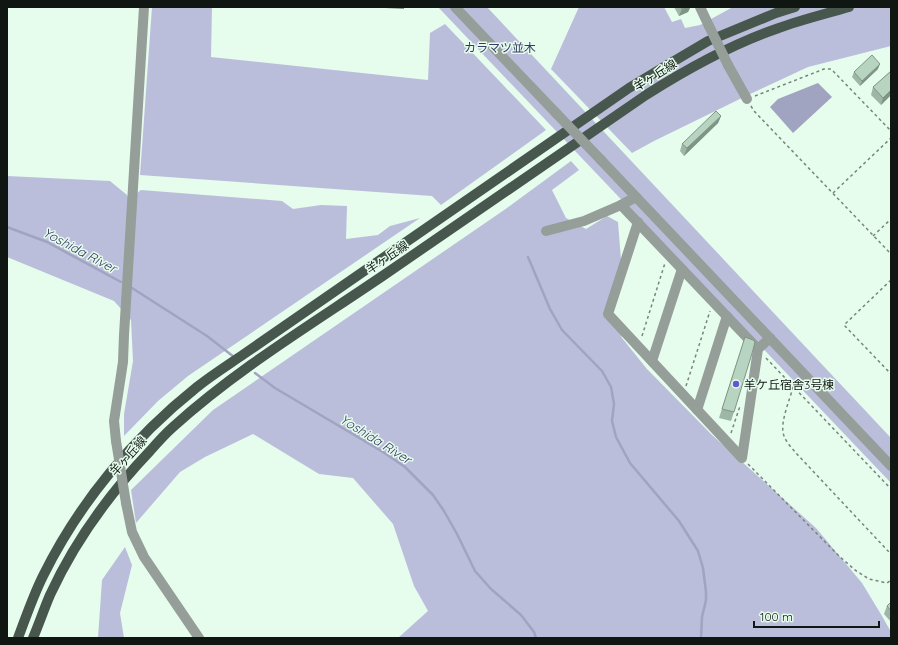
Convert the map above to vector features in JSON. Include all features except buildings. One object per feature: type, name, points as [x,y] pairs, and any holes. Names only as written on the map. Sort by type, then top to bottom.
[{"type":"main road","name":"羊ヶ丘線","points":[[18,638],[43,576],[81,512],[111,472],[141,438],[197,386],[629,88],[708,41],[776,13],[795,7]]},
{"type":"main road","name":"羊ヶ丘線","points":[[33,638],[50,595],[66,564],[95,517],[143,458],[172,428],[205,400],[317,320],[384,276],[670,80],[718,53],[776,28],[849,7]]},
{"type":"lane","points":[[144,7],[123,355],[114,421],[127,514],[132,532],[144,558],[199,638]]},
{"type":"lane","points":[[455,7],[602,160],[891,466]]},
{"type":"lane","points":[[700,7],[728,65],[748,99]]},
{"type":"lane","points":[[546,231],[584,221],[636,197]]},
{"type":"lane","points":[[621,205],[758,349]]},
{"type":"lane","points":[[638,222],[608,314],[742,458]]},
{"type":"lane","points":[[652,361],[682,269]]},
{"type":"lane","points":[[697,410],[727,316]]},
{"type":"lane","points":[[742,458],[758,349],[770,338]]},
{"type":"path","points":[[891,131],[831,69],[824,69],[748,99],[754,111],[891,254]]},
{"type":"path","points":[[833,194],[891,138]]},
{"type":"path","points":[[873,236],[891,219]]},
{"type":"path","points":[[638,346],[668,254]]},
{"type":"path","points":[[891,280],[844,325],[891,374]]},
{"type":"path","points":[[683,395],[713,302]]},
{"type":"path","points":[[793,386],[783,422],[783,432],[787,442],[891,553]]},
{"type":"path","points":[[742,458],[839,556],[855,570],[870,578],[887,583],[891,580]]},
{"type":"green space","points":[[152,7],[212,7],[211,57],[428,80],[430,33],[445,24],[546,130],[441,205],[432,196],[140,175]]},
{"type":"green space","name":"カラマツ並木","points":[[438,7],[487,7],[891,438],[891,483]]},
{"type":"green space","points":[[579,7],[664,7],[672,22],[681,19],[685,28],[700,25],[733,7],[891,7],[891,46],[808,67],[632,153],[551,69]]},
{"type":"green space","points":[[571,161],[579,170],[552,190],[566,218],[586,229],[607,216],[618,222],[621,260],[612,309],[622,338],[647,369],[712,435],[816,528],[862,583],[891,632],[891,638],[398,638],[428,611],[414,586],[393,524],[353,478],[319,474],[253,434],[205,457],[180,472],[136,523],[131,490],[213,410],[507,208]]},
{"type":"green space","points":[[7,176],[110,181],[127,195],[129,199],[141,190],[282,201],[293,209],[321,205],[347,206],[346,239],[378,235],[390,226],[420,218],[188,376],[158,401],[124,436],[124,414],[133,361],[131,320],[114,301],[7,257]]},
{"type":"green space","points":[[125,547],[132,565],[120,613],[124,638],[98,638],[102,580]]},
{"type":"shaded area","points":[[818,83],[832,97],[793,133],[770,107],[778,99]]},
{"type":"waterway","name":"Yoshida River","points":[[7,227],[47,242],[121,282]]},
{"type":"waterway","points":[[528,257],[550,309],[562,330],[602,371],[611,387],[614,404],[612,421],[616,437],[630,463],[679,521],[698,551],[703,568],[706,592],[706,600],[702,617],[701,638]]},
{"type":"waterway","name":"Yoshida River","points":[[132,288],[207,336],[234,357]]},
{"type":"waterway","name":"Yoshida River","points":[[255,373],[275,388],[383,452],[405,467],[433,495],[444,511],[475,571],[491,589],[521,615],[534,632],[536,638]]},
{"type":"place","name":"羊ケ丘宿舎3号棟","points":[[736,384]]}]
